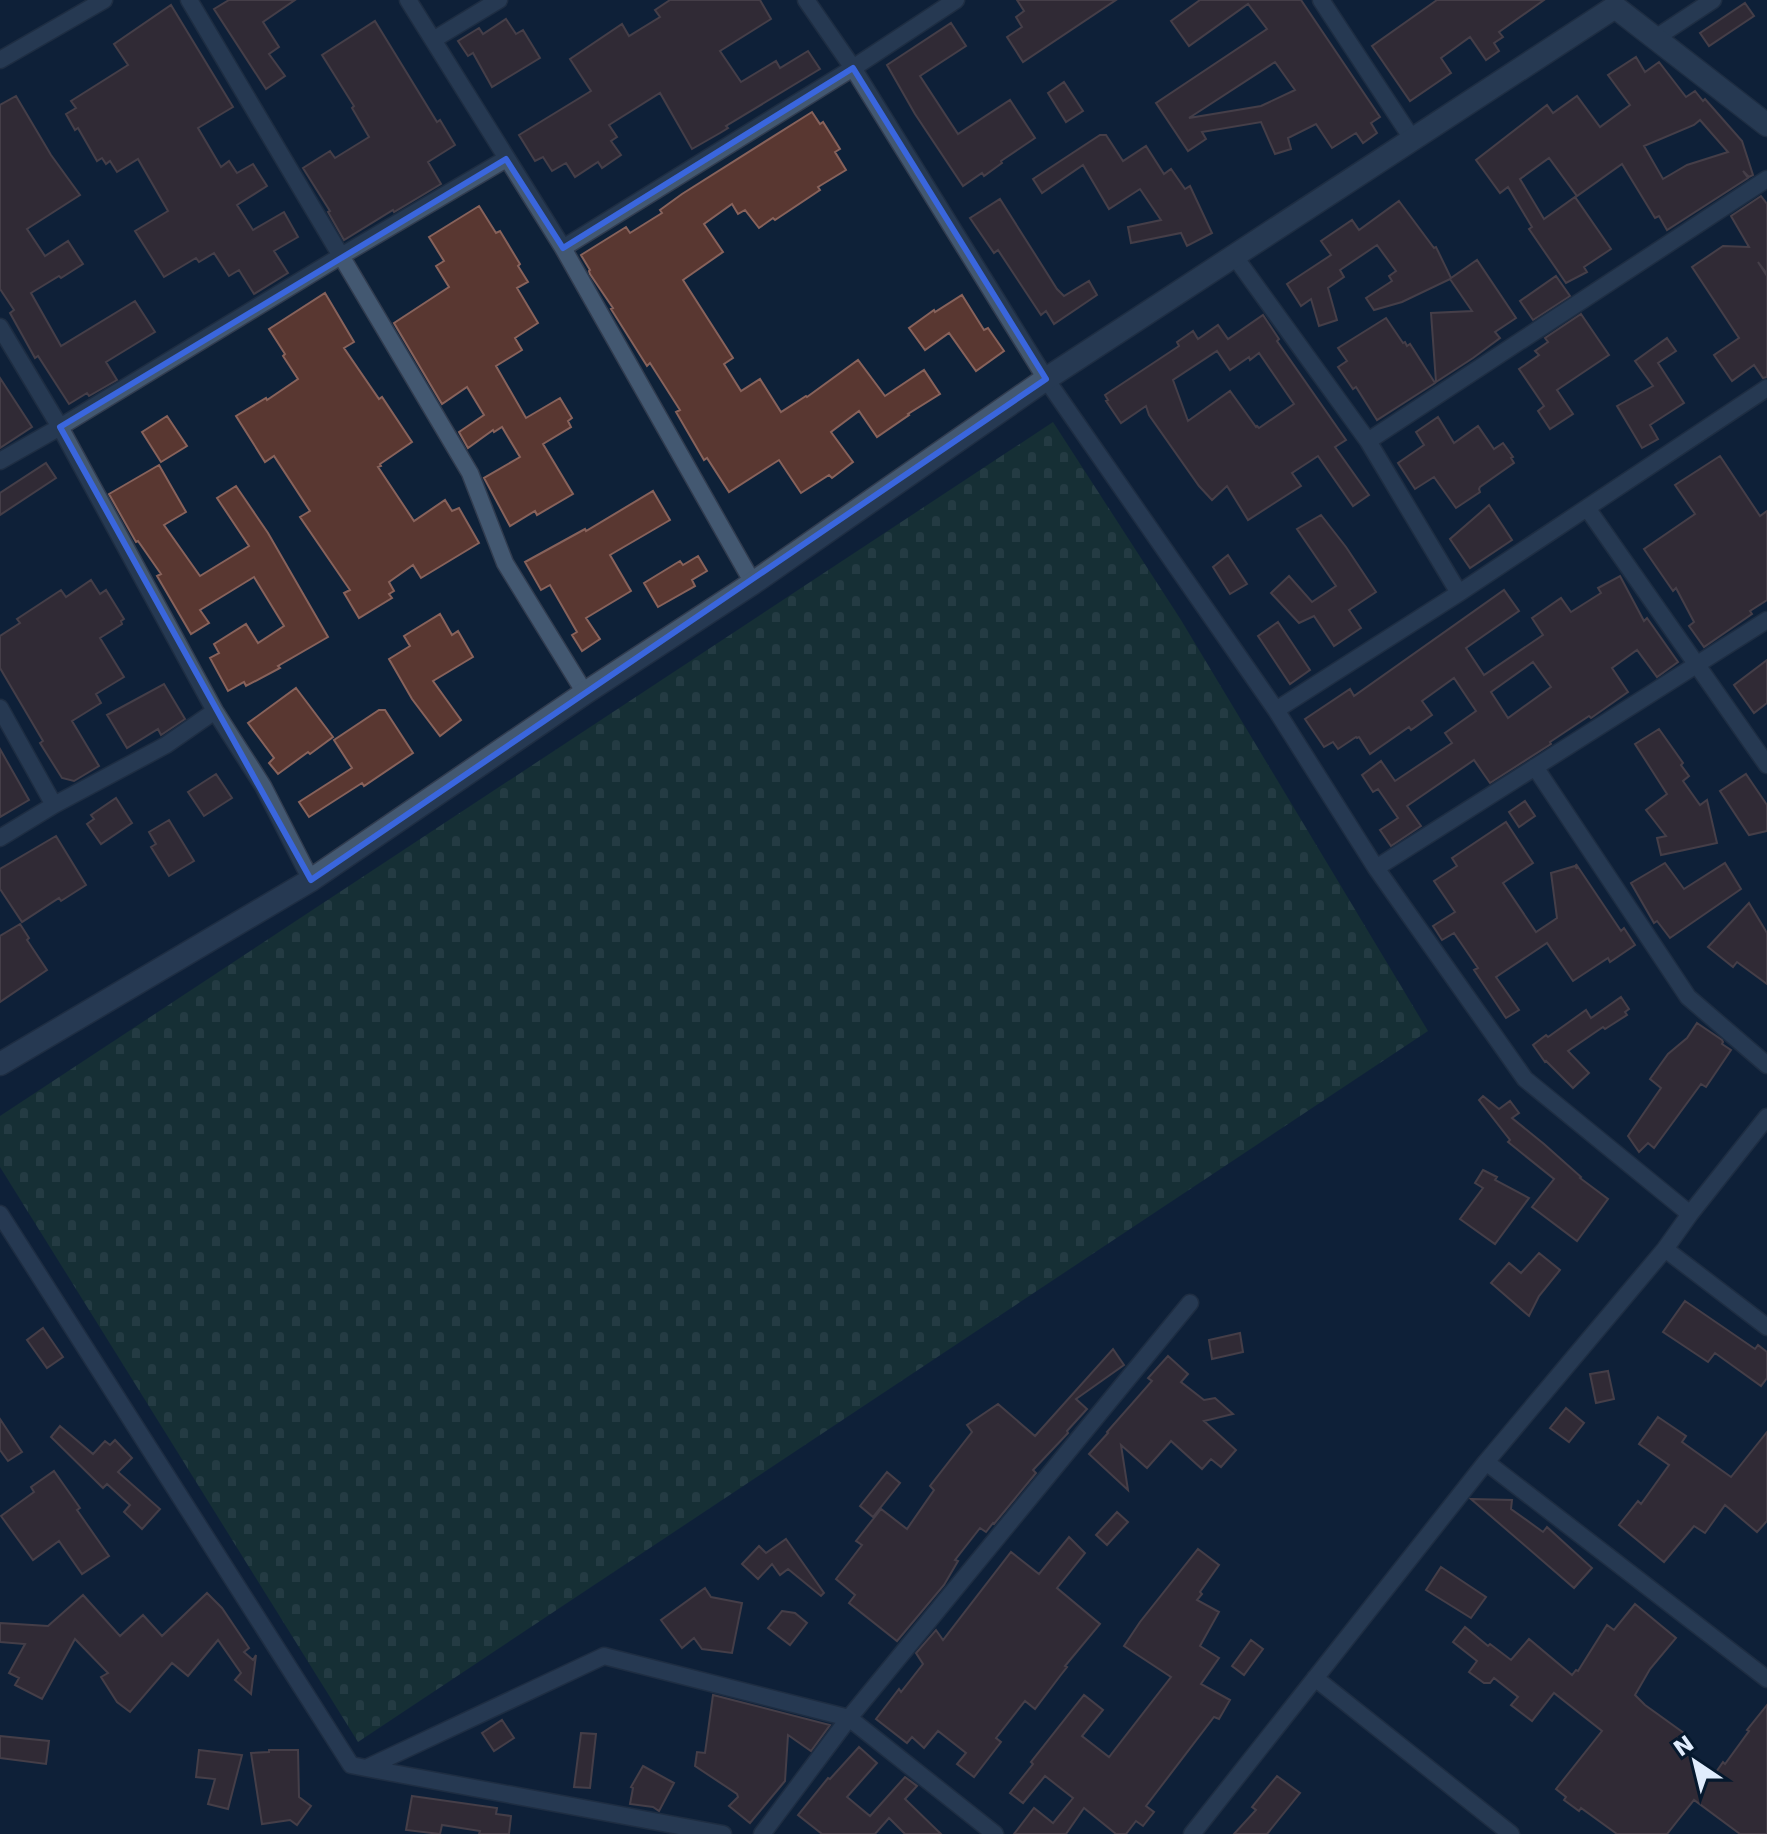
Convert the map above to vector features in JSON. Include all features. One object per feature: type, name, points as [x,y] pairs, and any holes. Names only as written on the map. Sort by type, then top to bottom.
[{"type":"street","points":[[0,60],[104,0]]},
{"type":"street","points":[[189,0],[470,473],[505,563],[585,693]]},
{"type":"street","points":[[408,0],[563,248],[753,583]]},
{"type":"street","points":[[433,40],[499,0]]},
{"type":"street","points":[[806,0],[853,68],[1046,379],[1276,710],[1376,868],[1525,1079],[1690,1214]]},
{"type":"street","points":[[563,248],[853,68],[956,0]]},
{"type":"street","points":[[1321,0],[1413,140]]},
{"type":"street","points":[[1654,39],[1713,0]]},
{"type":"street","points":[[0,1063],[311,880],[753,583],[1046,379],[1413,140],[1611,4],[1767,125]]},
{"type":"street","points":[[0,461],[506,159]]},
{"type":"street","points":[[1368,441],[1767,179]]},
{"type":"street","points":[[1235,257],[1368,441],[1459,593]]},
{"type":"street","points":[[0,327],[60,427],[215,711],[263,786],[311,880]]},
{"type":"street","points":[[1276,710],[1459,593],[1767,388]]},
{"type":"street","points":[[1587,508],[1767,765]]},
{"type":"street","points":[[1376,868],[1767,620]]},
{"type":"street","points":[[0,708],[54,805]]},
{"type":"street","points":[[0,838],[166,745],[215,711]]},
{"type":"street","points":[[1535,767],[1688,997],[1767,1065]]},
{"type":"street","points":[[1192,1834],[1486,1462],[1665,1249],[1767,1117]]},
{"type":"street","points":[[0,1214],[351,1765],[723,1834]]},
{"type":"street","points":[[1665,1249],[1767,1327]]},
{"type":"street","points":[[762,1834],[849,1718],[1190,1303]]},
{"type":"street","points":[[1486,1462],[1767,1679]]},
{"type":"street","points":[[366,1768],[604,1656],[849,1718],[995,1834]]},
{"type":"street","points":[[1315,1678],[1511,1834]]},
{"type":"highlighted area","points":[[853,68],[1046,379],[311,880],[60,427],[506,159],[563,248]]},
{"type":"green space","points":[[1053,422],[1181,620],[1428,1031],[358,1742],[0,1167],[0,1116]]},
{"type":"building","points":[[229,0],[295,0],[263,22],[279,47],[269,54],[285,76],[266,89],[214,9]]},
{"type":"building","points":[[670,0],[760,0],[771,19],[720,51],[741,82],[776,61],[780,68],[808,51],[820,69],[692,149],[660,93],[609,125],[617,137],[611,141],[621,155],[602,168],[598,162],[575,177],[566,163],[552,171],[543,157],[535,161],[519,135],[591,91],[570,59],[622,24],[629,36],[660,17],[655,10]]},
{"type":"building","points":[[1017,0],[1116,0],[1023,62],[1007,37],[1022,27],[1016,17],[1024,11]]},
{"type":"building","points":[[1200,0],[1301,0],[1380,117],[1371,123],[1377,133],[1363,143],[1356,133],[1332,148],[1316,124],[1288,138],[1291,149],[1275,154],[1261,122],[1202,132],[1206,139],[1188,151],[1156,103],[1267,29],[1248,4],[1189,46],[1171,21]],"holes":[[[1275,62],[1295,90],[1261,106],[1189,118]]]},
{"type":"building","points":[[1437,0],[1544,0],[1499,32],[1503,37],[1494,43],[1499,51],[1486,60],[1470,37],[1441,58],[1451,73],[1410,101],[1372,46]]},
{"type":"building","points":[[1745,3],[1754,16],[1709,46],[1700,33]]},
{"type":"building","points":[[171,5],[233,107],[198,128],[221,167],[229,161],[237,173],[253,164],[267,186],[237,205],[253,230],[284,212],[298,237],[274,251],[288,273],[254,294],[239,270],[229,276],[214,253],[199,262],[196,258],[164,277],[135,231],[168,211],[138,159],[117,172],[110,161],[106,164],[102,158],[97,161],[66,114],[76,108],[71,101],[128,65],[114,44]]},
{"type":"building","points":[[506,19],[516,34],[523,30],[540,58],[492,87],[473,53],[468,56],[458,41],[479,28],[483,34]]},
{"type":"building","points":[[375,21],[437,122],[440,120],[455,145],[428,162],[441,184],[344,240],[303,168],[330,151],[335,158],[369,137],[352,108],[354,106],[322,55]]},
{"type":"building","points":[[951,23],[966,46],[920,76],[958,134],[1010,100],[1035,138],[984,176],[982,173],[963,186],[887,65]]},
{"type":"building","points":[[1636,57],[1645,72],[1659,62],[1686,97],[1695,91],[1742,141],[1753,175],[1749,177],[1743,171],[1748,178],[1667,230],[1659,216],[1655,218],[1622,164],[1577,196],[1549,158],[1520,179],[1544,219],[1575,197],[1611,249],[1584,267],[1587,272],[1566,283],[1529,229],[1532,227],[1508,187],[1500,193],[1476,160],[1547,105],[1553,113],[1577,96],[1600,127],[1630,105],[1608,75]],"holes":[[[1700,120],[1728,152],[1687,165],[1663,179],[1644,146]]]},
{"type":"building","points":[[1064,82],[1083,111],[1066,122],[1048,93]]},
{"type":"building","points":[[16,96],[51,155],[80,195],[27,229],[45,256],[68,241],[83,264],[31,293],[61,346],[135,301],[155,332],[106,362],[117,380],[69,404],[38,356],[35,358],[10,313],[14,310],[0,289],[0,105]]},
{"type":"building","points":[[812,112],[820,124],[823,122],[840,149],[835,152],[846,170],[759,228],[745,210],[738,214],[732,204],[704,224],[723,252],[683,280],[733,358],[724,364],[741,391],[760,379],[781,412],[858,360],[885,396],[924,370],[940,394],[877,437],[859,411],[831,432],[853,462],[832,478],[829,475],[801,493],[779,460],[729,492],[707,458],[704,460],[676,412],[680,410],[650,363],[647,366],[581,255],[626,227],[630,233],[662,213],[660,210],[682,194]]},
{"type":"building","points":[[1100,135],[1106,135],[1123,161],[1146,146],[1164,174],[1171,169],[1185,189],[1190,186],[1212,233],[1187,246],[1181,233],[1131,243],[1128,227],[1161,220],[1140,189],[1109,209],[1083,165],[1042,193],[1033,179]]},
{"type":"building","points":[[1761,196],[1767,204],[1767,274],[1758,262],[1767,276],[1767,377],[1763,378],[1754,365],[1732,381],[1714,355],[1739,338],[1692,267],[1723,246],[1749,247],[1731,216]]},
{"type":"building","points":[[1000,199],[1064,296],[1089,281],[1097,295],[1054,324],[1046,311],[1041,315],[998,250],[994,253],[970,218]]},
{"type":"building","points":[[1399,201],[1436,247],[1451,278],[1477,260],[1516,318],[1495,332],[1500,338],[1436,382],[1431,313],[1472,311],[1450,279],[1402,302],[1374,310],[1366,298],[1392,281],[1389,276],[1396,271],[1377,245],[1340,270],[1344,277],[1328,288],[1337,320],[1319,326],[1311,299],[1301,306],[1287,284],[1331,255],[1321,241],[1352,220],[1359,230]]},
{"type":"building","points":[[479,206],[496,233],[500,231],[520,264],[518,266],[528,282],[517,288],[538,323],[515,338],[522,350],[496,366],[526,418],[560,398],[572,418],[568,421],[571,427],[543,444],[573,494],[537,515],[535,511],[510,526],[484,478],[520,457],[502,427],[468,448],[459,432],[484,415],[467,387],[442,404],[394,323],[449,287],[436,266],[444,261],[429,237]]},
{"type":"building","points":[[1556,276],[1570,296],[1533,320],[1520,301]]},
{"type":"building","points":[[325,293],[354,342],[344,348],[412,442],[378,467],[414,521],[445,500],[452,511],[459,508],[479,543],[421,578],[413,565],[389,582],[394,591],[389,594],[392,598],[359,618],[344,593],[350,590],[300,517],[310,511],[274,456],[265,462],[236,416],[298,379],[269,329]]},
{"type":"building","points":[[962,295],[984,330],[988,328],[1004,351],[976,371],[949,333],[925,350],[909,328]]},
{"type":"building","points":[[1581,314],[1609,355],[1557,390],[1573,414],[1550,429],[1538,411],[1544,406],[1519,369],[1539,355],[1535,351],[1548,342],[1545,338]]},
{"type":"building","points":[[1263,315],[1279,339],[1277,341],[1346,440],[1335,447],[1369,495],[1353,506],[1318,456],[1292,473],[1301,486],[1248,520],[1227,486],[1212,500],[1199,486],[1149,415],[1146,406],[1121,423],[1106,401],[1105,395],[1179,346],[1177,342],[1193,331],[1198,339],[1218,325],[1228,339]],"holes":[[[1217,351],[1230,370],[1259,353],[1294,404],[1259,428],[1230,391],[1188,421],[1173,380]]]},
{"type":"building","points":[[1386,318],[1403,343],[1407,346],[1410,344],[1435,383],[1377,420],[1356,387],[1353,389],[1338,367],[1347,361],[1338,348]]},
{"type":"building","points":[[1667,338],[1676,351],[1658,363],[1684,403],[1650,425],[1658,439],[1642,448],[1617,406],[1653,386],[1635,361]]},
{"type":"building","points":[[0,378],[32,427],[0,448]]},
{"type":"building","points":[[167,416],[187,446],[161,462],[142,432]]},
{"type":"building","points":[[1438,417],[1454,443],[1478,426],[1494,449],[1503,443],[1513,457],[1514,463],[1456,508],[1434,477],[1415,489],[1398,463],[1424,445],[1416,432]]},
{"type":"building","points":[[1720,456],[1760,516],[1767,511],[1767,600],[1704,647],[1689,626],[1694,622],[1676,588],[1673,591],[1644,549],[1695,514],[1675,485]]},
{"type":"building","points":[[46,463],[56,478],[0,515],[0,493]]},
{"type":"building","points":[[159,465],[186,512],[164,525],[200,576],[249,546],[217,498],[236,486],[268,533],[328,637],[278,666],[280,668],[246,686],[244,682],[228,691],[210,658],[219,653],[214,644],[246,624],[258,643],[284,626],[254,577],[200,610],[209,623],[191,634],[157,576],[161,574],[136,542],[109,494]]},
{"type":"building","points":[[653,491],[670,520],[610,555],[631,591],[586,618],[600,639],[582,651],[572,635],[577,632],[550,585],[541,590],[525,562],[586,531]]},
{"type":"building","points":[[1489,505],[1512,540],[1470,568],[1450,539]]},
{"type":"building","points":[[1321,515],[1376,592],[1349,610],[1361,628],[1334,646],[1314,616],[1299,623],[1271,593],[1289,576],[1312,602],[1336,586],[1297,529]]},
{"type":"building","points":[[1228,555],[1247,584],[1230,594],[1213,567]]},
{"type":"building","points":[[698,556],[707,571],[692,580],[695,586],[658,607],[644,583],[680,561],[683,565]]},
{"type":"building","points":[[1620,576],[1644,621],[1647,618],[1678,662],[1657,677],[1637,650],[1612,668],[1628,692],[1490,783],[1474,760],[1407,806],[1421,826],[1391,846],[1380,830],[1398,818],[1378,789],[1373,792],[1362,775],[1381,761],[1395,781],[1452,743],[1445,733],[1476,711],[1454,678],[1422,701],[1432,715],[1370,754],[1359,737],[1338,749],[1333,742],[1324,747],[1305,719],[1350,689],[1354,696],[1504,590],[1519,611],[1466,648],[1484,675],[1543,635],[1532,618],[1561,598],[1571,612],[1601,593],[1598,588]],"holes":[[[1533,662],[1551,687],[1508,718],[1491,692]]]},
{"type":"building","points":[[91,580],[100,594],[106,590],[124,619],[122,624],[100,638],[124,677],[96,694],[101,703],[72,721],[99,766],[74,781],[62,778],[0,668],[0,636],[20,623],[17,619],[61,590],[66,597]]},
{"type":"building","points":[[440,614],[452,635],[458,631],[473,657],[433,681],[461,720],[440,736],[412,699],[389,659],[410,646],[404,636]]},
{"type":"building","points":[[1278,622],[1310,670],[1290,684],[1258,636]]},
{"type":"building","points":[[1767,660],[1767,703],[1754,713],[1734,685]]},
{"type":"building","points":[[164,684],[185,719],[161,735],[158,729],[127,748],[107,715]]},
{"type":"building","points":[[296,688],[333,737],[278,774],[269,763],[274,758],[248,723]]},
{"type":"building","points":[[379,710],[385,710],[413,753],[364,786],[362,783],[309,817],[299,802],[352,768],[334,740]]},
{"type":"building","points":[[1659,729],[1689,776],[1683,781],[1700,805],[1707,800],[1717,843],[1661,855],[1657,838],[1666,836],[1646,810],[1667,794],[1635,744]]},
{"type":"building","points":[[0,749],[29,800],[0,817]]},
{"type":"building","points":[[216,774],[232,798],[204,816],[188,792]]},
{"type":"building","points":[[1746,774],[1767,805],[1767,831],[1749,835],[1720,791]]},
{"type":"building","points":[[116,798],[132,823],[101,844],[87,824],[94,819],[91,815]]},
{"type":"building","points":[[1525,801],[1535,816],[1519,827],[1509,812]]},
{"type":"building","points":[[169,820],[194,861],[169,876],[151,847],[156,844],[149,832]]},
{"type":"building","points":[[1506,822],[1533,863],[1503,883],[1536,932],[1557,918],[1551,873],[1575,866],[1577,869],[1576,864],[1621,931],[1624,928],[1635,945],[1573,981],[1547,943],[1496,977],[1519,1010],[1506,1018],[1454,933],[1442,940],[1433,926],[1455,912],[1434,881],[1457,866],[1452,858]]},
{"type":"building","points":[[56,836],[86,885],[22,922],[0,889],[0,869]]},
{"type":"building","points":[[1665,863],[1684,889],[1725,863],[1741,889],[1670,938],[1657,921],[1654,923],[1631,883]]},
{"type":"building","points":[[1749,903],[1767,933],[1767,984],[1737,962],[1733,967],[1708,947]]},
{"type":"building","points":[[20,924],[47,970],[0,1002],[0,936]]},
{"type":"building","points":[[1621,997],[1629,1009],[1625,1012],[1627,1015],[1568,1051],[1589,1073],[1573,1088],[1545,1062],[1533,1045],[1586,1010],[1591,1018]]},
{"type":"building","points":[[1697,1023],[1731,1050],[1706,1087],[1701,1084],[1654,1148],[1648,1143],[1639,1152],[1628,1136],[1661,1088],[1650,1079]]},
{"type":"building","points":[[1483,1096],[1499,1109],[1510,1101],[1519,1113],[1512,1118],[1608,1199],[1577,1241],[1532,1207],[1554,1179],[1508,1142],[1510,1140],[1479,1100]]},
{"type":"building","points":[[1483,1170],[1529,1198],[1495,1244],[1460,1219],[1483,1188],[1475,1183]]},
{"type":"building","points":[[1539,1253],[1560,1270],[1539,1296],[1529,1316],[1491,1283],[1509,1263],[1521,1273]]},
{"type":"building","points":[[1685,1301],[1755,1349],[1758,1345],[1767,1352],[1767,1378],[1761,1386],[1715,1353],[1708,1362],[1663,1332]]},
{"type":"building","points":[[43,1328],[63,1357],[47,1368],[27,1340]]},
{"type":"building","points":[[1240,1333],[1243,1352],[1212,1359],[1209,1340]]},
{"type":"building","points":[[1113,1349],[1124,1365],[1076,1399],[1087,1409],[1033,1470],[1036,1473],[994,1524],[986,1532],[980,1528],[955,1560],[958,1561],[944,1585],[897,1641],[849,1603],[855,1595],[836,1579],[862,1545],[856,1541],[881,1509],[907,1529],[934,1490],[930,1486],[972,1432],[967,1425],[998,1404],[1035,1436]]},
{"type":"building","points":[[1168,1356],[1188,1374],[1181,1382],[1204,1400],[1215,1398],[1233,1414],[1204,1421],[1236,1450],[1221,1467],[1211,1459],[1202,1469],[1171,1441],[1147,1468],[1121,1445],[1128,1490],[1089,1454],[1152,1381],[1148,1378]]},
{"type":"building","points":[[1608,1371],[1614,1399],[1596,1403],[1590,1374]]},
{"type":"building","points":[[1566,1408],[1584,1423],[1569,1442],[1550,1428]]},
{"type":"building","points":[[1658,1417],[1686,1436],[1682,1442],[1731,1477],[1767,1432],[1767,1521],[1757,1532],[1725,1505],[1705,1533],[1694,1526],[1664,1562],[1619,1525],[1638,1501],[1641,1504],[1669,1465],[1639,1444]]},
{"type":"building","points":[[0,1419],[22,1452],[8,1461],[0,1450]]},
{"type":"building","points":[[60,1426],[93,1454],[105,1441],[110,1445],[115,1440],[132,1458],[118,1472],[160,1509],[142,1529],[124,1512],[130,1505],[107,1484],[103,1488],[51,1437]]},
{"type":"building","points":[[54,1471],[109,1556],[82,1574],[59,1541],[33,1560],[1,1516],[34,1492],[31,1487]]},
{"type":"building","points":[[887,1472],[900,1483],[873,1517],[860,1506]]},
{"type":"building","points":[[1471,1499],[1512,1500],[1511,1509],[1543,1532],[1547,1527],[1592,1568],[1574,1588]]},
{"type":"building","points":[[1117,1512],[1128,1522],[1107,1545],[1096,1535]]},
{"type":"building","points":[[1069,1537],[1085,1553],[1057,1588],[1100,1624],[1035,1709],[1025,1701],[996,1738],[1001,1742],[974,1777],[957,1764],[966,1753],[938,1731],[924,1748],[912,1737],[907,1743],[876,1719],[923,1664],[916,1653],[936,1630],[943,1640],[1011,1552],[1039,1574]]},
{"type":"building","points":[[786,1539],[824,1593],[821,1596],[788,1569],[780,1575],[772,1564],[758,1579],[742,1564],[759,1546],[766,1553]]},
{"type":"building","points":[[1198,1549],[1219,1565],[1197,1600],[1219,1612],[1200,1646],[1219,1658],[1201,1684],[1230,1700],[1219,1719],[1214,1717],[1146,1806],[1154,1812],[1143,1826],[1136,1821],[1126,1834],[1116,1834],[1084,1808],[1066,1834],[1014,1834],[1034,1808],[1053,1823],[1073,1798],[1045,1776],[1023,1803],[1010,1793],[1084,1695],[1103,1710],[1082,1736],[1109,1757],[1171,1677],[1124,1646]]},
{"type":"building","points":[[1441,1567],[1486,1597],[1471,1618],[1426,1590]]},
{"type":"building","points":[[705,1588],[711,1597],[742,1603],[732,1653],[702,1649],[694,1638],[682,1648],[661,1620]]},
{"type":"building","points":[[207,1593],[222,1608],[249,1648],[244,1652],[253,1660],[256,1655],[251,1694],[235,1680],[241,1673],[218,1640],[188,1676],[172,1663],[130,1712],[117,1702],[101,1677],[108,1673],[75,1639],[42,1699],[15,1685],[19,1678],[9,1673],[25,1644],[0,1642],[0,1623],[48,1626],[83,1595],[120,1636],[143,1615],[162,1636]]},
{"type":"building","points":[[1635,1604],[1676,1638],[1650,1669],[1635,1695],[1688,1736],[1679,1749],[1714,1775],[1767,1705],[1767,1834],[1740,1834],[1694,1800],[1667,1834],[1617,1834],[1581,1808],[1579,1811],[1564,1800],[1566,1797],[1556,1789],[1602,1731],[1554,1693],[1532,1721],[1511,1705],[1518,1697],[1494,1678],[1490,1683],[1484,1683],[1469,1672],[1477,1661],[1453,1642],[1465,1627],[1511,1660],[1529,1639],[1572,1675],[1578,1671],[1607,1625],[1614,1630]]},
{"type":"building","points":[[782,1611],[795,1613],[807,1623],[790,1645],[768,1628]]},
{"type":"building","points":[[1251,1640],[1263,1649],[1244,1675],[1232,1666]]},
{"type":"building","points":[[713,1695],[830,1725],[811,1751],[788,1735],[785,1781],[750,1823],[729,1806],[738,1797],[737,1794],[695,1766],[697,1752],[705,1753]]},
{"type":"building","points":[[502,1720],[514,1738],[494,1751],[482,1733]]},
{"type":"building","points":[[581,1733],[596,1734],[590,1788],[574,1787]]},
{"type":"building","points":[[0,1736],[49,1741],[46,1764],[0,1758]]},
{"type":"building","points":[[859,1747],[877,1763],[847,1797],[870,1816],[905,1777],[917,1786],[905,1799],[941,1834],[905,1834],[889,1818],[875,1834],[822,1834],[798,1815]]},
{"type":"building","points":[[199,1750],[242,1755],[228,1809],[208,1804],[215,1779],[196,1777]]},
{"type":"building","points":[[298,1750],[299,1797],[311,1806],[297,1825],[290,1820],[262,1824],[251,1753]]},
{"type":"building","points":[[643,1766],[674,1783],[659,1811],[653,1807],[630,1804],[631,1787]]},
{"type":"building","points":[[1277,1776],[1300,1793],[1267,1834],[1234,1834],[1256,1810],[1252,1807]]},
{"type":"building","points":[[412,1796],[497,1808],[496,1814],[511,1816],[509,1834],[479,1834],[480,1831],[442,1825],[440,1834],[406,1830]]}]
